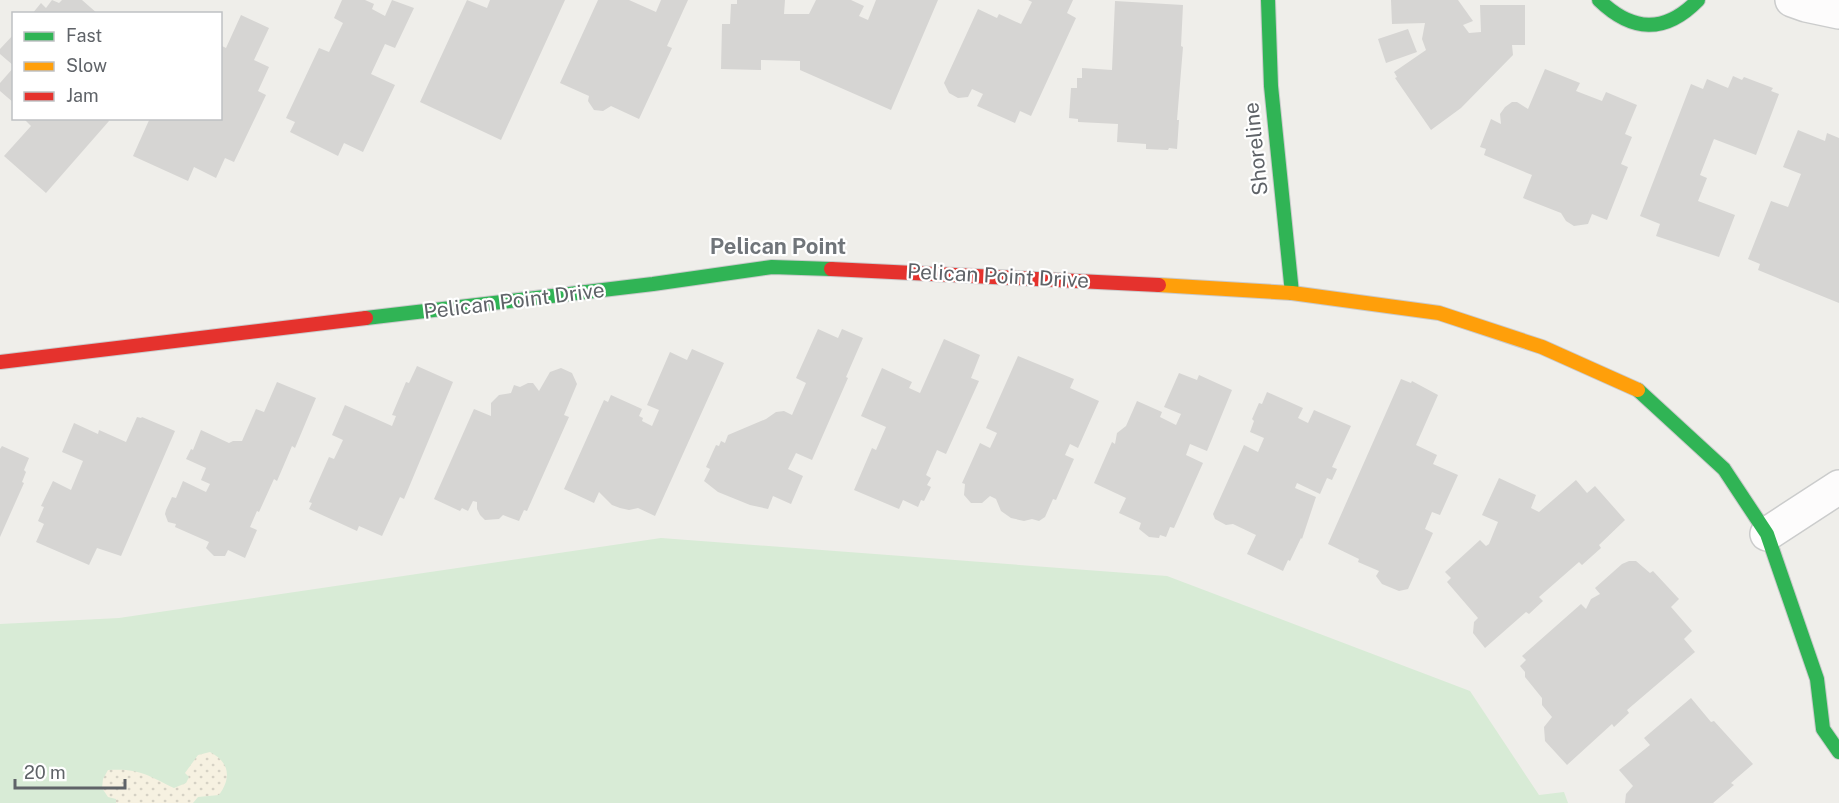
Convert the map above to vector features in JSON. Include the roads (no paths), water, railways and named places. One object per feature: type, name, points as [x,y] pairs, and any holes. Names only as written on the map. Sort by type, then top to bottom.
[{"type":"street","name":"Shoreline","points":[[1268,0],[1270,86],[1292,293]]},
{"type":"street","points":[[1599,0],[1615,16],[1632,24],[1661,25],[1681,17],[1698,0]]},
{"type":"street","points":[[1792,0],[1839,12]]},
{"type":"street","name":"Pelican Point Drive","points":[[0,362],[653,284],[772,267],[904,271],[1292,293],[1439,313],[1542,347],[1639,391],[1724,469],[1767,534],[1828,686],[1823,729],[1839,752]]},
{"type":"street","points":[[1767,534],[1839,487]]},
{"type":"district","name":"Pelican Point","points":[[778,246]]}]
